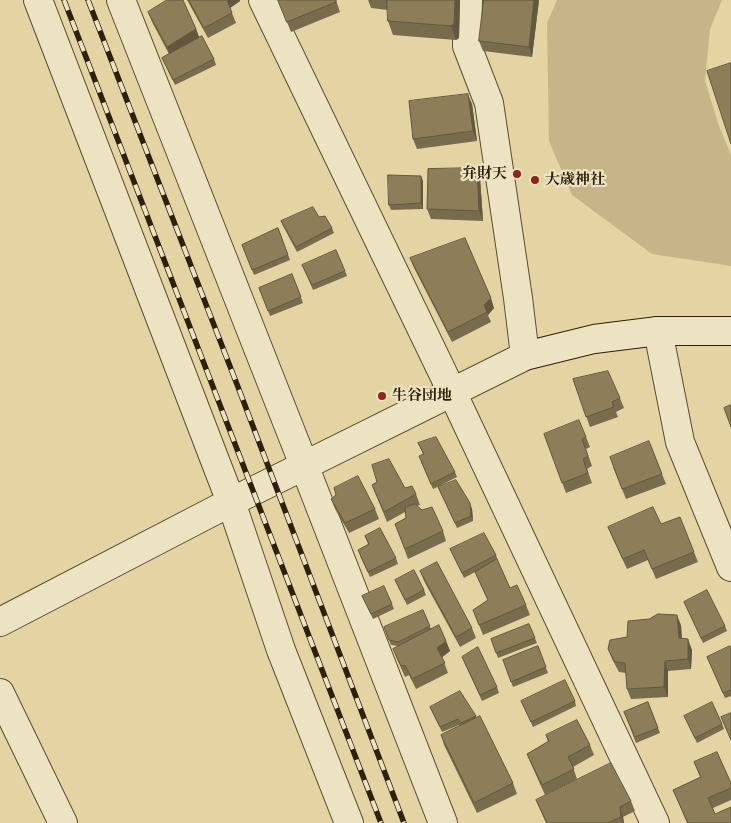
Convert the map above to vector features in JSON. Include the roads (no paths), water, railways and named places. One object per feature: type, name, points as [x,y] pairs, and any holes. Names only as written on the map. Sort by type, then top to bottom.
[{"type":"street","points":[[38,0],[231,502],[281,650],[349,823]]},
{"type":"street","points":[[121,0],[443,823]]},
{"type":"street","points":[[263,0],[452,392],[655,823]]},
{"type":"street","points":[[468,0],[467,46],[489,103],[525,356]]},
{"type":"street","points":[[0,622],[304,465],[525,356],[594,339],[658,331],[731,331]]},
{"type":"street","points":[[658,331],[680,442],[731,566]]},
{"type":"street","points":[[0,693],[63,823]]},
{"type":"railway","points":[[64,0],[381,823]]},
{"type":"railway","points":[[88,0],[404,823]]},
{"type":"place","name":"弁財天","points":[[517,174]]},
{"type":"place","name":"大歳神社","points":[[535,180]]},
{"type":"place","name":"牛谷団地","points":[[382,396]]}]
